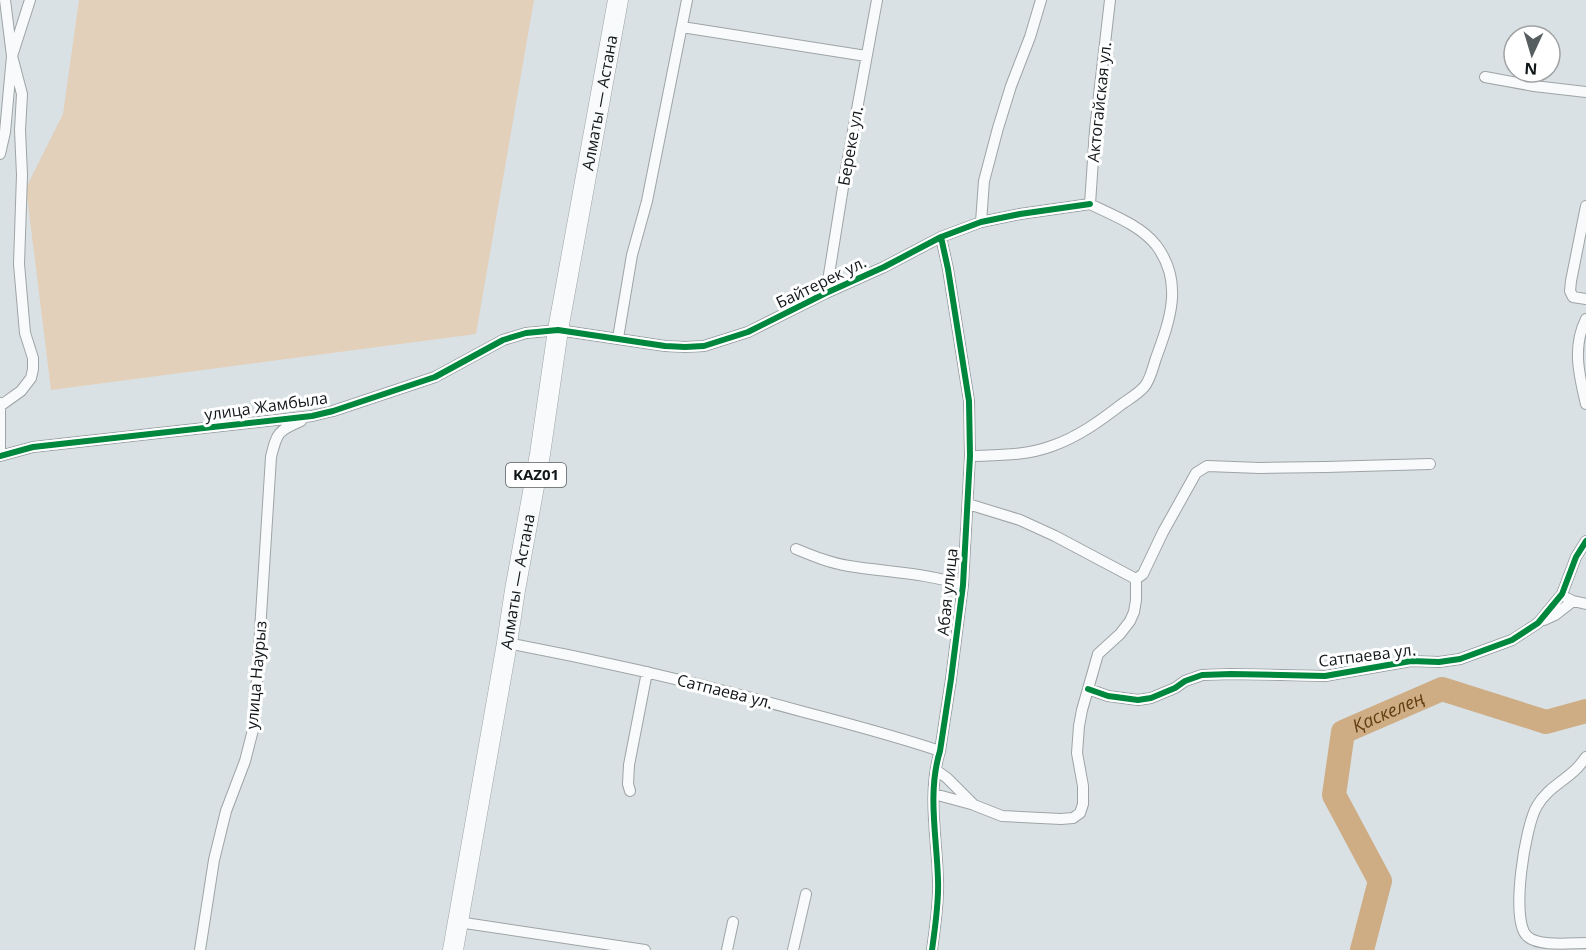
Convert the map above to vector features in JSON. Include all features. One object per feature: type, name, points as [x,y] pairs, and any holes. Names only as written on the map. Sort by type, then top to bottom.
[{"type":"highway","name":"Алматы — Астана","points":[[453,950],[540,454],[558,330],[618,0]]},
{"type":"street","points":[[0,456],[0,405],[21,391],[31,378],[33,369],[33,358],[25,333],[19,264],[22,94],[12,56],[5,0]]},
{"type":"street","points":[[0,154],[12,56],[30,0]]},
{"type":"street","points":[[618,338],[632,255],[647,201],[687,0]]},
{"type":"street","name":"Береке ул.","points":[[826,293],[877,0]]},
{"type":"street","points":[[981,222],[984,181],[998,128],[1041,0]]},
{"type":"street","name":"Актогайская ул.","points":[[1090,204],[1095,130],[1110,0]]},
{"type":"street","points":[[682,27],[867,56]]},
{"type":"street","points":[[1485,77],[1586,92]]},
{"type":"street","points":[[970,456],[1012,455],[1052,446],[1078,435],[1146,386],[1172,309],[1170,273],[1155,245],[1139,230],[1090,204]]},
{"type":"street","name":"Байтерек ул.","points":[[558,330],[665,346],[704,346],[748,332],[941,237],[981,222],[1090,204]]},
{"type":"street","points":[[1586,206],[1570,291],[1573,297],[1586,299]]},
{"type":"street","name":"Абая улица","points":[[932,950],[938,881],[934,794],[963,585],[970,456],[969,401],[941,237]]},
{"type":"street","points":[[1586,319],[1578,341],[1580,384],[1586,404]]},
{"type":"street","name":"улица Жамбыла","points":[[0,456],[33,447],[312,416],[435,377],[503,340],[526,333],[558,330]]},
{"type":"street","name":"улица Наурыз","points":[[200,950],[214,860],[226,811],[245,761],[254,726],[271,457],[275,439],[281,431],[312,416]]},
{"type":"street","points":[[1136,579],[1143,574],[1163,532],[1196,473],[1208,466],[1282,468],[1430,464]]},
{"type":"street","points":[[968,504],[1020,520],[1136,579]]},
{"type":"street","name":"Сатпаева ул.","points":[[1088,689],[1108,696],[1138,700],[1151,698],[1202,675],[1325,676],[1411,661],[1439,662],[1460,659],[1512,640],[1538,623],[1562,594],[1576,557],[1586,541]]},
{"type":"street","points":[[796,549],[848,566],[946,579],[963,585]]},
{"type":"street","points":[[934,794],[974,805],[1002,816],[1061,819],[1073,818],[1080,813],[1083,804],[1083,786],[1077,753],[1079,726],[1098,654],[1120,634],[1134,612],[1136,579]]},
{"type":"street","points":[[1562,594],[1573,601],[1586,604]]},
{"type":"street","points":[[1538,623],[1555,615],[1573,601]]},
{"type":"street","name":"Сатпаева ул.","points":[[507,643],[647,672],[761,700],[940,751]]},
{"type":"street","points":[[630,790],[629,765],[647,672]]},
{"type":"street","points":[[1586,757],[1574,771],[1546,793],[1537,806],[1531,818],[1524,846],[1520,887],[1520,920],[1522,931],[1529,938],[1554,944],[1586,943]]},
{"type":"street","points":[[936,770],[974,805]]},
{"type":"street","points":[[1574,771],[1586,772]]},
{"type":"street","points":[[793,950],[806,894]]},
{"type":"street","points":[[458,922],[645,950]]},
{"type":"street","points":[[727,950],[733,922]]},
{"type":"shaded area","points":[[79,0],[534,0],[476,334],[51,390],[26,188],[63,114]]},
{"type":"waterway","name":"Қаскелең","points":[[1362,950],[1380,881],[1334,795],[1343,732],[1442,689],[1546,722],[1586,711]]},
{"type":"cycle path","points":[[0,456],[33,447],[312,416],[435,377],[503,340],[526,333],[558,330],[665,346],[704,346],[748,332],[941,237],[981,222],[1090,204]]},
{"type":"cycle path","points":[[932,950],[938,889],[934,783],[963,585],[970,456],[969,401],[941,237]]},
{"type":"cycle path","points":[[1088,689],[1108,696],[1138,700],[1151,698],[1202,675],[1325,676],[1411,661],[1439,662],[1460,659],[1512,640],[1538,623],[1562,594],[1576,557],[1586,541]]}]
